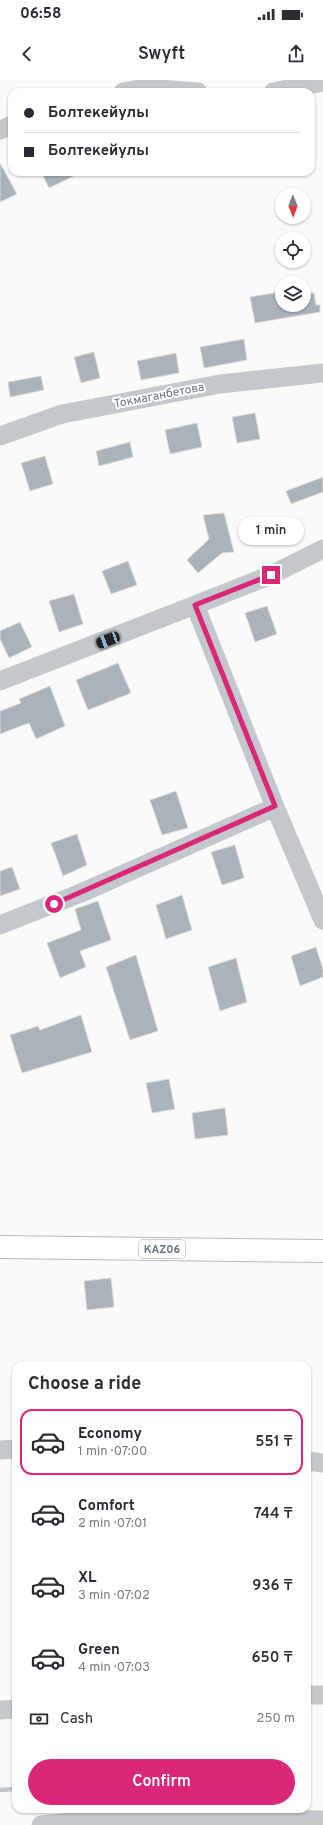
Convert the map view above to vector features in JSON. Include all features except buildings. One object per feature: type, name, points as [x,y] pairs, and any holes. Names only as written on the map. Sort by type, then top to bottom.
[{"type":"main road","name":"KАZ06","points":[[0,1247],[323,1251]]},
{"type":"street","points":[[294,88],[323,82]]},
{"type":"street","name":"Токмаганбетова","points":[[0,436],[62,414],[220,384],[323,373]]},
{"type":"street","points":[[0,682],[271,575],[323,550]]},
{"type":"street","points":[[195,605],[275,806],[323,920]]},
{"type":"street","points":[[0,925],[81,893],[275,806]]},
{"type":"street","points":[[0,1450],[12,1449]]},
{"type":"street","points":[[311,1462],[323,1464]]},
{"type":"street","points":[[311,1696],[323,1695]]},
{"type":"street","points":[[0,1710],[12,1709]]},
{"type":"street","points":[[41,1825],[119,1818],[142,1821],[323,1820]]},
{"type":"waterway","points":[[0,1790],[12,1789]]},
{"type":"route","points":[[54,904],[275,806],[195,605],[271,575]]}]
